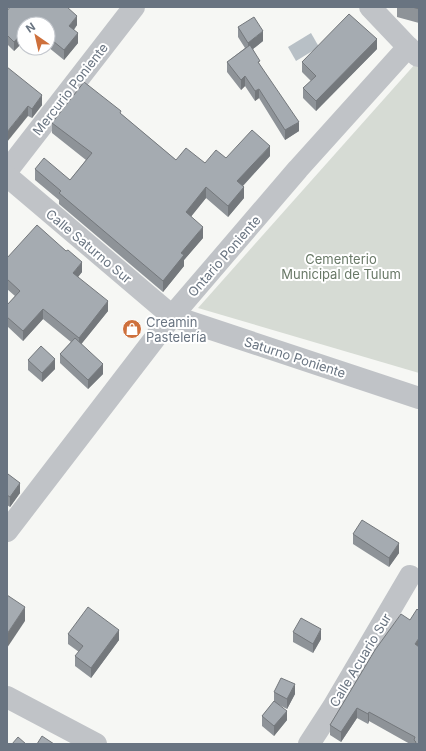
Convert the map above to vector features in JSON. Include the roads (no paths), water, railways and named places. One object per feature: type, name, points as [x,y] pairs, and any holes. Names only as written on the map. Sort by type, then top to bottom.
[{"type":"street","name":"Mercurio Poniente","points":[[7,170],[134,7]]},
{"type":"street","points":[[370,7],[413,52]]},
{"type":"street","name":"Ontario Poniente","points":[[7,531],[172,316],[293,175],[413,52]]},
{"type":"street","name":"Calle Saturno Sur","points":[[7,176],[172,316]]},
{"type":"street","name":"Saturno Poniente","points":[[172,316],[419,398]]},
{"type":"street","name":"Calle Acuario Sur","points":[[309,744],[333,707],[410,576]]},
{"type":"street","points":[[7,696],[96,744]]},
{"type":"place","name":"Creamin Pastelería","points":[[132,329]]},
{"type":"park label","name":"Cementerio Municipal de Tulum","points":[[341,266]]}]
